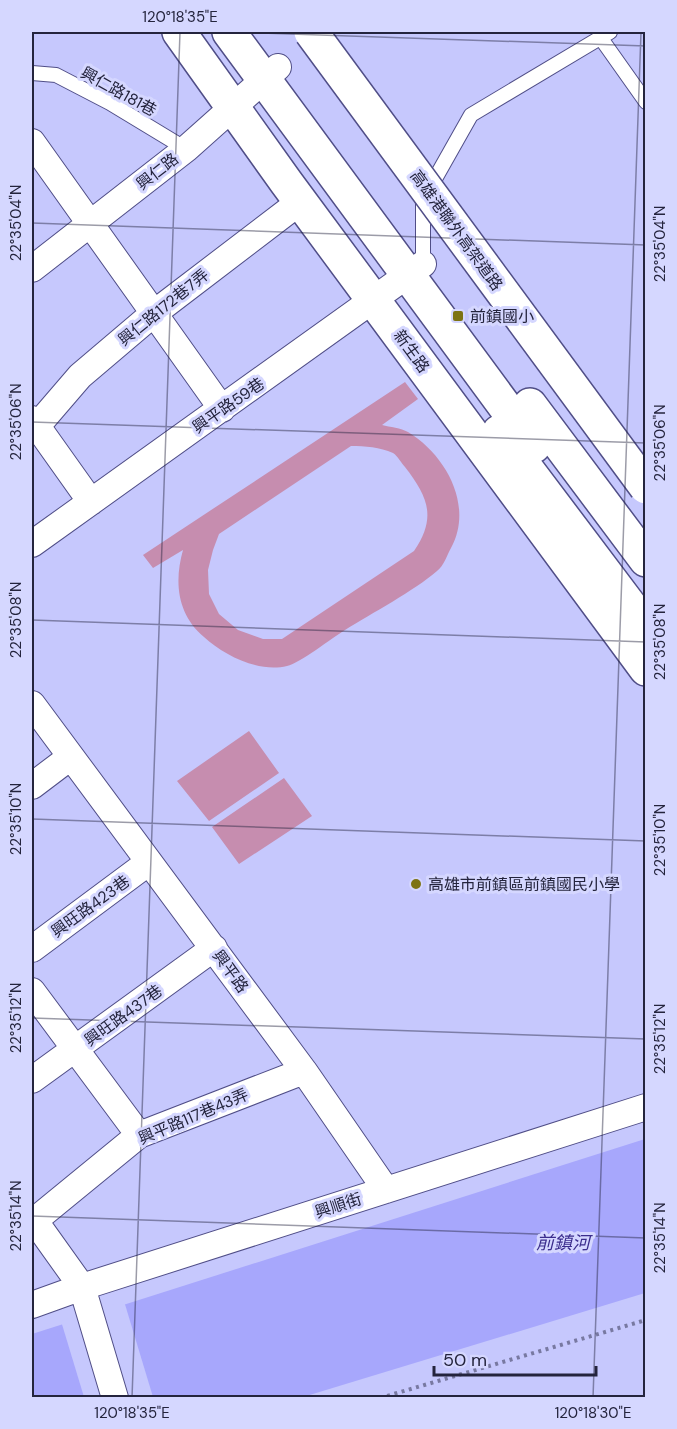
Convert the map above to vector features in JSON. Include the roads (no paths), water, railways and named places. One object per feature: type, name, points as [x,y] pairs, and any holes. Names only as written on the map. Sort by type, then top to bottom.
[{"type":"main road","name":"新生路","points":[[179,32],[257,87]]},
{"type":"main road","name":"新生路","points":[[205,32],[257,87],[645,627]]},
{"type":"main road","name":"新生路","points":[[230,32],[257,87],[300,201],[399,283],[645,560]]},
{"type":"main road","name":"新生路","points":[[252,32],[257,87]]},
{"type":"main road","name":"高雄港聯外高架道路","points":[[311,32],[645,486]]},
{"type":"main road","name":"高雄港聯外高架道路","points":[[335,32],[645,458]]},
{"type":"main road","name":"新生路","points":[[399,283],[645,595]]},
{"type":"main road","name":"新生路","points":[[399,283],[645,669]]},
{"type":"street","name":"興仁路","points":[[32,269],[186,149],[257,87]]},
{"type":"street","points":[[32,142],[222,410]]},
{"type":"street","name":"興仁路172巷7弄","points":[[34,423],[80,376],[153,314],[300,201]]},
{"type":"street","name":"興平路59巷","points":[[32,544],[399,283]]},
{"type":"street","points":[[34,423],[91,502]]},
{"type":"street","name":"興平路","points":[[32,704],[69,758],[214,948],[304,1071],[386,1190]]},
{"type":"street","points":[[32,786],[69,758]]},
{"type":"street","name":"興旺路423巷","points":[[32,949],[148,862]]},
{"type":"street","name":"興旺路437巷","points":[[32,1080],[214,948]]},
{"type":"street","points":[[32,992],[139,1135]]},
{"type":"street","name":"興平路117巷43弄","points":[[33,1219],[139,1135],[304,1071]]},
{"type":"street","name":"興順街","points":[[32,1305],[645,1107]]},
{"type":"street","points":[[33,1219],[82,1287],[115,1398]]},
{"type":"lane","points":[[399,283],[423,200],[471,115],[605,34],[645,102]]},
{"type":"lane","name":"興仁路181巷","points":[[32,73],[56,75],[110,103],[186,149]]},
{"type":"water","name":"前鎮河","points":[[645,1139],[645,1293],[303,1397],[32,1397],[32,1334]]},
{"type":"place","name":"前鎮國小","points":[[458,316]]},
{"type":"place","name":"高雄市前鎮區前鎮國民小學","points":[[416,884]]}]
